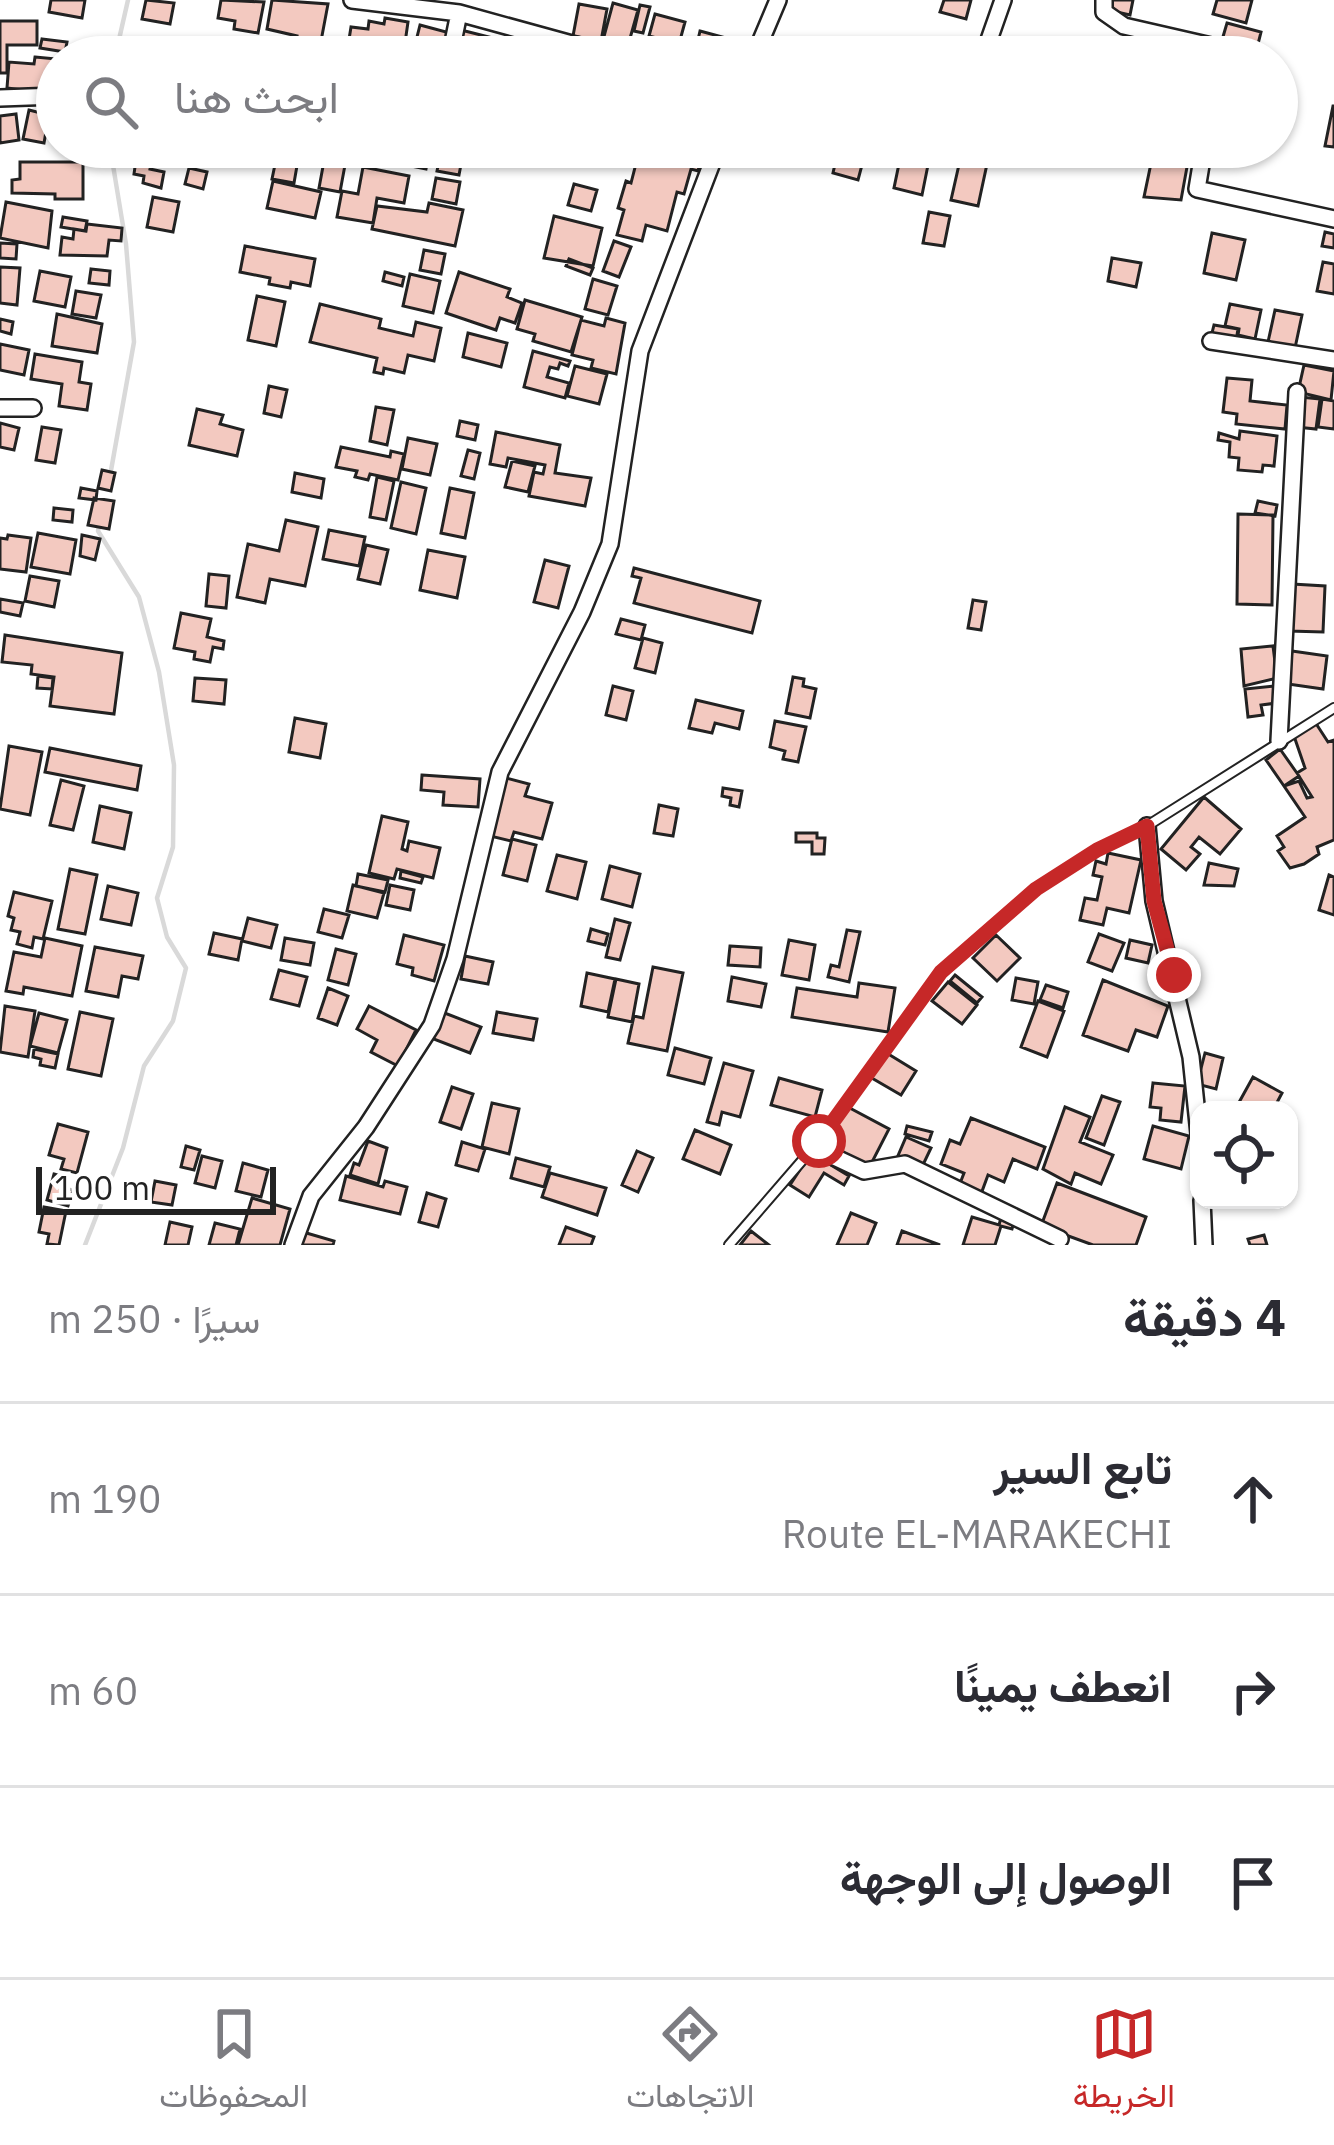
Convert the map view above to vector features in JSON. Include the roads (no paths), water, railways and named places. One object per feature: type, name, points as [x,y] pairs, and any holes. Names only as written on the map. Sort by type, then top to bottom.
[{"type":"street","points":[[352,0],[460,13],[543,36]]},
{"type":"street","points":[[763,36],[778,0]]},
{"type":"street","points":[[990,36],[1003,0]]},
{"type":"street","points":[[1104,0],[1104,12],[1124,26],[1168,36]]},
{"type":"street","points":[[455,36],[460,13]]},
{"type":"street","points":[[0,98],[36,97]]},
{"type":"street","points":[[293,1245],[311,1196],[366,1127],[432,1025],[455,959],[500,772],[582,612],[610,544],[640,351],[710,168]]},
{"type":"street","points":[[1200,168],[1197,189],[1334,219]]},
{"type":"street","points":[[1211,341],[1334,360]]},
{"type":"street","points":[[1279,741],[1297,392]]},
{"type":"street","points":[[0,407],[33,408]]},
{"type":"street","points":[[1147,826],[1154,901],[1191,1057],[1196,1101]]},
{"type":"street","points":[[813,1147],[864,1171],[904,1164],[1060,1239]]},
{"type":"street","points":[[1202,1209],[1204,1245]]},
{"type":"lane","points":[[729,1245],[813,1147],[941,972],[1036,889],[1097,850],[1147,826],[1334,708]]},
{"type":"waterway","points":[[120,36],[128,0]]},
{"type":"waterway","points":[[110,476],[134,342],[113,168]]},
{"type":"waterway","points":[[85,1245],[123,1148],[144,1066],[173,1021],[186,968],[167,937],[157,898],[173,847],[174,765],[159,672],[139,597],[98,531],[100,522]]}]
